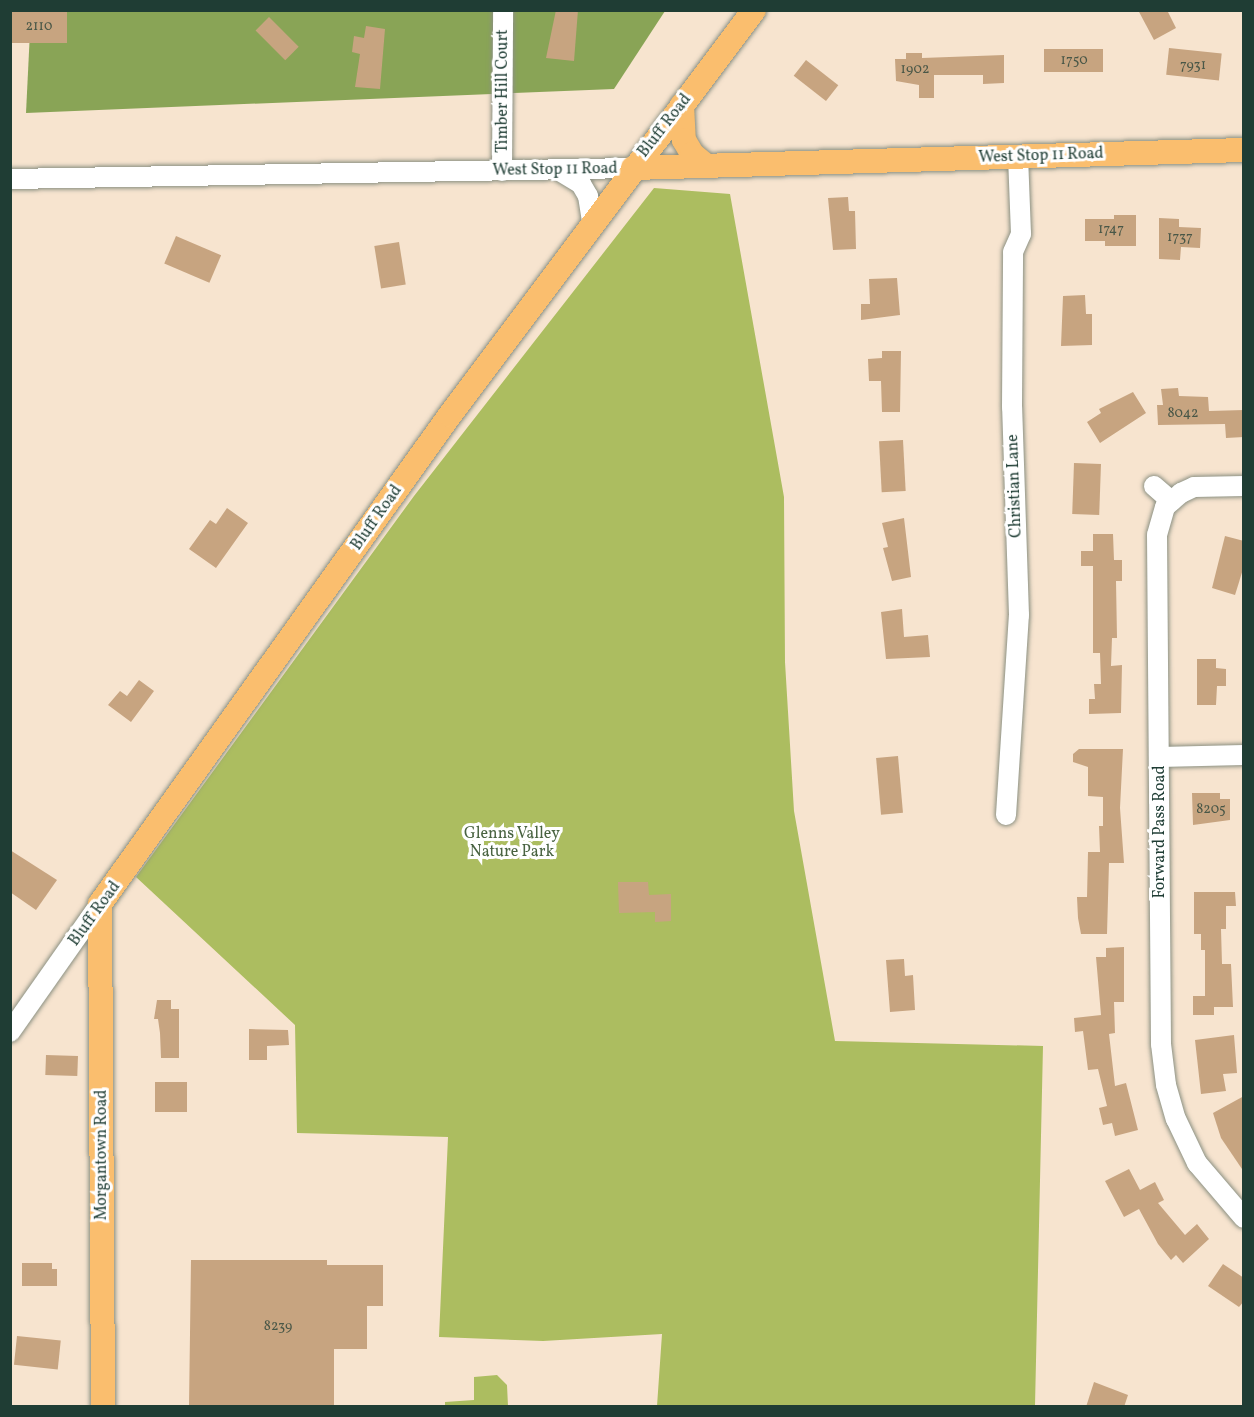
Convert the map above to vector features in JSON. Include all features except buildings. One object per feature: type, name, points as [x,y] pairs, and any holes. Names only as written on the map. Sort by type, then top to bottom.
[{"type":"main road","name":"Bluff Road","points":[[100,904],[592,222],[754,10]]},
{"type":"main road","points":[[682,105],[684,140],[692,154],[707,166]]},
{"type":"main road","name":"West Stop 11 Road","points":[[633,168],[1244,150]]},
{"type":"main road","name":"Morgantown Road","points":[[100,904],[103,1407]]},
{"type":"street","name":"Timber Hill Court","points":[[502,171],[503,10]]},
{"type":"street","name":"Christian Lane","points":[[1006,815],[1019,615],[1012,407],[1013,252],[1021,234],[1018,157]]},
{"type":"street","name":"West Stop 11 Road","points":[[10,179],[633,168]]},
{"type":"street","points":[[558,170],[581,184],[588,196],[592,222]]},
{"type":"street","points":[[1154,486],[1172,501],[1194,487],[1244,486]]},
{"type":"street","name":"Forward Pass Road","points":[[1172,501],[1165,507],[1157,535],[1161,1044],[1166,1085],[1176,1119],[1197,1163],[1244,1218]]},
{"type":"street","points":[[1159,757],[1244,755]]},
{"type":"street","name":"Bluff Road","points":[[10,1032],[100,904]]},
{"type":"green space","points":[[31,11],[665,11],[614,89],[26,113]]},
{"type":"green space","name":"Glenns Valley Nature Park","points":[[654,188],[730,194],[784,497],[785,662],[794,811],[835,1041],[1043,1046],[1035,1406],[657,1406],[662,1334],[543,1341],[439,1337],[448,1137],[297,1133],[295,1025],[136,877],[414,496]]},
{"type":"green space","points":[[497,1375],[507,1385],[508,1406],[445,1406],[445,1402],[474,1400],[474,1377]]}]
